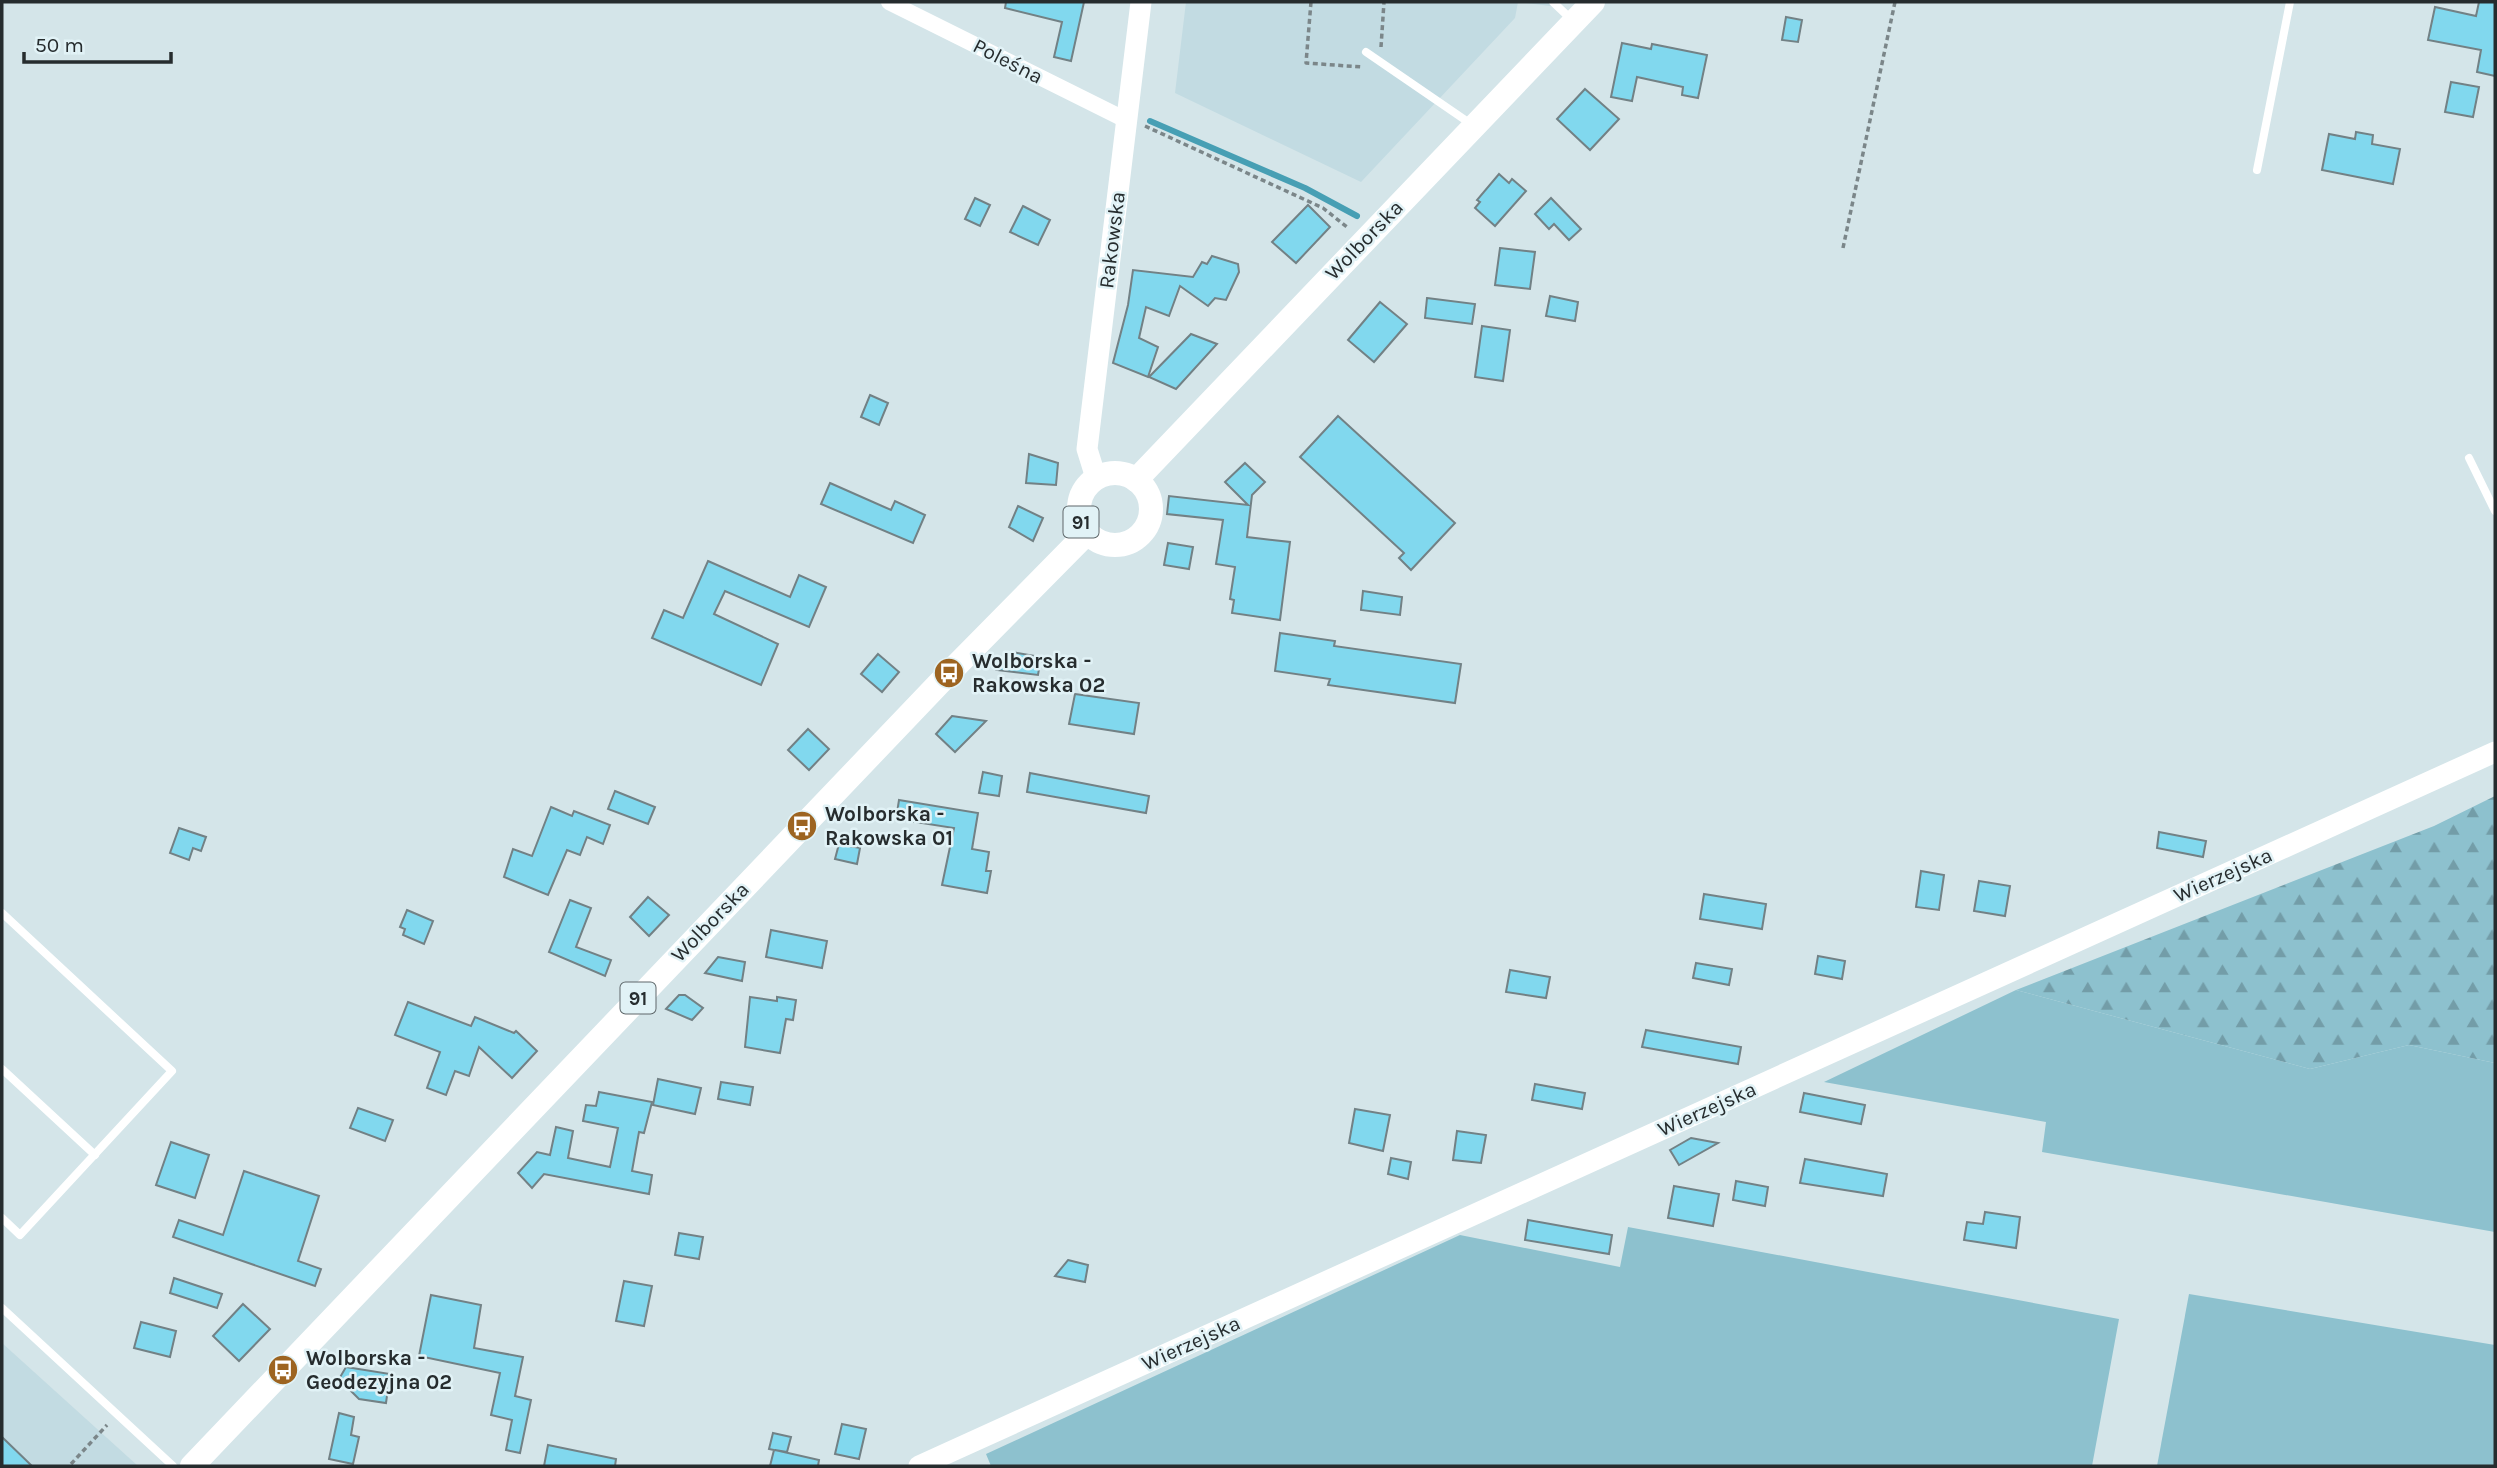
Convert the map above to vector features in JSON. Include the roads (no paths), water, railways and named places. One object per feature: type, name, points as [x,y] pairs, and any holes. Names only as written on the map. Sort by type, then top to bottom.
[{"type":"main road","name":"Wolborska","points":[[1136,480],[1593,2]]},
{"type":"main road","name":"91","points":[[1121,473],[1136,480],[1143,487],[1151,506],[1147,526],[1141,534],[1133,540],[1113,545],[1087,533],[1078,514],[1079,503],[1088,484],[1096,478],[1121,473]]},
{"type":"main road","name":"Wolborska","points":[[192,1466],[949,673],[1087,533]]},
{"type":"street","name":"Poleśna","points":[[889,2],[1126,120]]},
{"type":"street","name":"Rakowska","points":[[1096,478],[1087,449],[1141,2]]},
{"type":"street","name":"Wierzejska","points":[[919,1466],[947,1460],[2495,752]]},
{"type":"lane","points":[[1553,2],[1574,22]]},
{"type":"lane","points":[[2257,170],[2290,2]]},
{"type":"lane","points":[[1366,52],[1474,126]]},
{"type":"lane","points":[[2469,458],[2495,511]]},
{"type":"lane","points":[[2485,488],[2495,482]]},
{"type":"lane","points":[[2,913],[172,1071],[20,1235],[2,1218]]},
{"type":"lane","points":[[2,1069],[94,1155]]},
{"type":"lane","points":[[2,1308],[173,1466]]},
{"type":"waterway","points":[[1150,121],[1305,188],[1357,216]]},
{"type":"place","name":"Wolborska - Rakowska 02","points":[[949,673]]},
{"type":"place","name":"Wolborska - Rakowska 01","points":[[802,826]]},
{"type":"place","name":"Wolborska - Geodezyjna 02","points":[[283,1370]]}]
